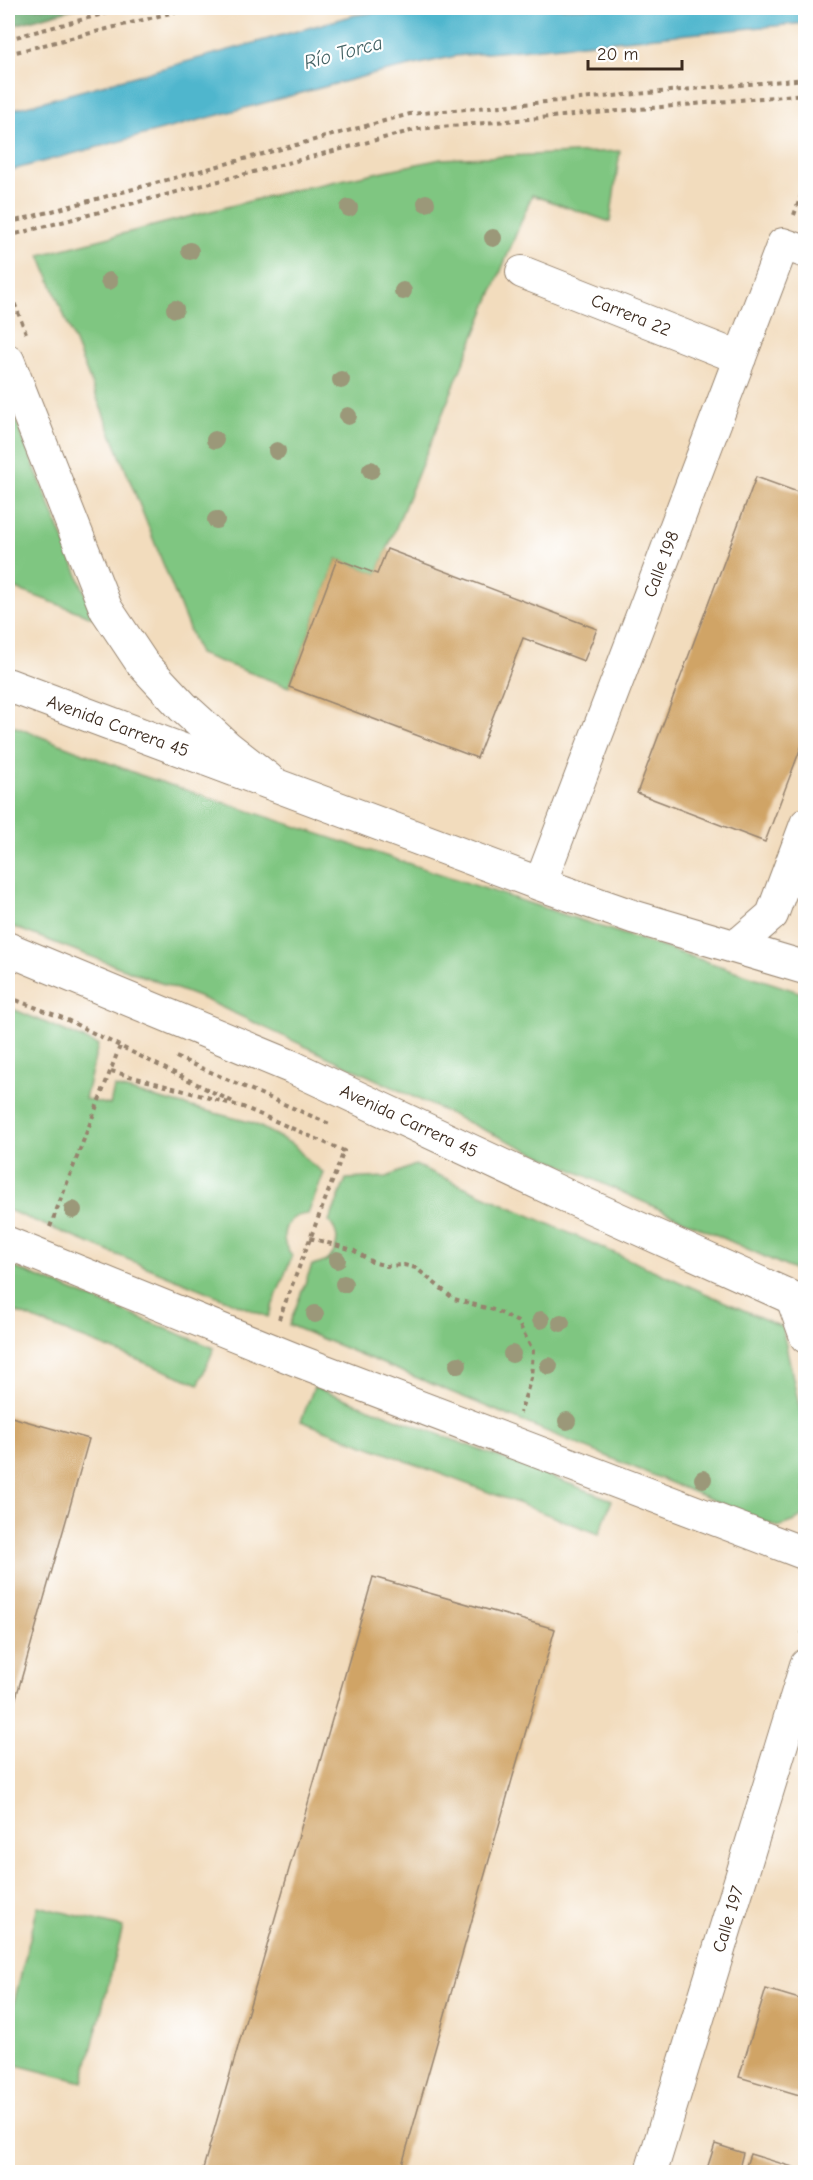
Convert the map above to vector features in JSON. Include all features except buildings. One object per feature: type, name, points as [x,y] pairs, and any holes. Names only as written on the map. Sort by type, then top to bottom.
[{"type":"main road","points":[[19,352],[106,609],[142,663],[183,707],[227,747],[274,783]]},
{"type":"main road","name":"Avenida Carrera 45","points":[[8,685],[540,884],[634,917],[806,968]]},
{"type":"main road","name":"Avenida Carrera 45","points":[[8,949],[292,1067],[799,1301]]},
{"type":"street","name":"Calle 198","points":[[540,884],[740,358],[794,248]]},
{"type":"street","name":"Carrera 22","points":[[522,272],[740,358]]},
{"type":"street","points":[[735,947],[772,915],[806,824]]},
{"type":"street","points":[[8,1243],[299,1360],[806,1554]]},
{"type":"street","points":[[799,1301],[806,1337]]},
{"type":"street","name":"Calle 197","points":[[651,2172],[806,1665]]},
{"type":"street","name":"Calle 197","points":[[671,2172],[806,1725]]},
{"type":"path","points":[[8,39],[126,8]]},
{"type":"path","points":[[8,54],[190,8]]},
{"type":"path","points":[[8,224],[410,114],[806,79]]},
{"type":"path","points":[[8,236],[418,129],[806,94]]},
{"type":"path","points":[[8,287],[19,352]]},
{"type":"path","points":[[8,997],[63,1018],[243,1107],[344,1151],[278,1321]]},
{"type":"path","points":[[46,1237],[120,1046]]},
{"type":"path","points":[[111,1071],[243,1107]]},
{"type":"path","points":[[310,1238],[353,1250],[372,1262],[387,1266],[404,1265],[416,1268],[454,1299],[497,1311],[518,1322],[533,1351],[531,1378],[518,1420]]},
{"type":"green space","points":[[8,8],[76,8],[8,27]]},
{"type":"green space","points":[[620,151],[610,222],[532,195],[377,574],[337,559],[289,687],[199,654],[40,255],[289,191],[441,159]]},
{"type":"green space","points":[[8,401],[95,618],[8,586]]},
{"type":"green space","points":[[8,724],[140,775],[805,994],[805,1275],[480,1128],[206,1000],[8,925]]},
{"type":"green space","points":[[8,1007],[98,1045],[85,1099],[110,1105],[114,1087],[253,1123],[294,1145],[308,1161],[324,1173],[308,1214],[293,1218],[285,1229],[285,1242],[292,1256],[268,1317],[8,1210]]},
{"type":"green space","points":[[415,1165],[782,1327],[805,1433],[805,1512],[797,1520],[778,1527],[289,1325],[312,1265],[327,1260],[335,1249],[336,1235],[329,1222],[346,1179],[387,1177]]},
{"type":"green space","points":[[8,1265],[214,1348],[199,1384],[8,1309]]},
{"type":"green space","points":[[314,1387],[612,1500],[599,1534],[301,1421]]},
{"type":"green space","points":[[38,1906],[123,1927],[83,2082],[8,2063],[8,2026]]},
{"type":"water","name":"Río Torca","points":[[414,8],[805,8],[806,23],[456,56],[369,75],[8,171],[8,111],[355,15]]}]
